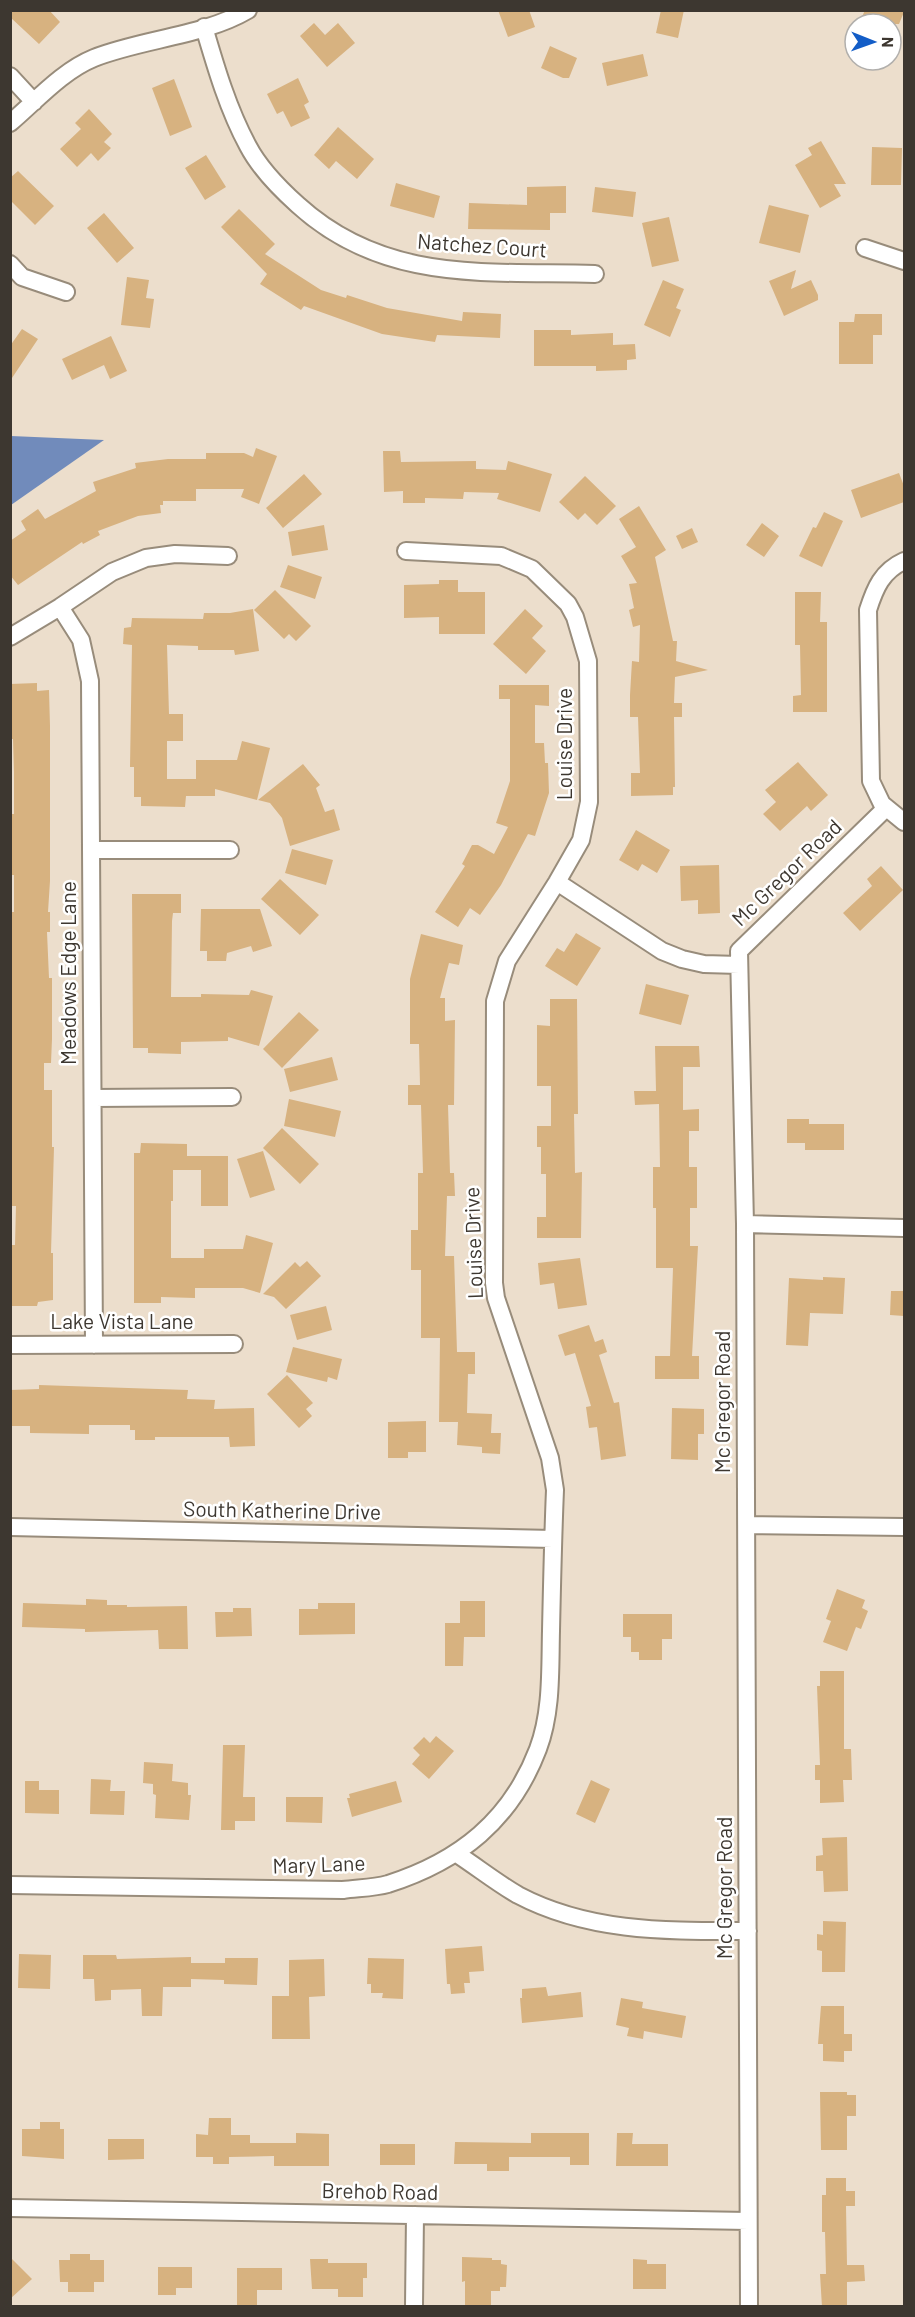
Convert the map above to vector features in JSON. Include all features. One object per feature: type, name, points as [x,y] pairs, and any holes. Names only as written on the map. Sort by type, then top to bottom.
[{"type":"street","points":[[10,123],[70,71],[93,58],[204,27],[248,10]]},
{"type":"street","name":"Natchez Court","points":[[204,27],[227,103],[249,148],[279,188],[320,223],[360,247],[406,264],[448,271],[595,274]]},
{"type":"street","points":[[10,76],[34,102]]},
{"type":"street","points":[[865,248],[904,261]]},
{"type":"street","points":[[10,264],[22,277],[66,292]]},
{"type":"street","name":"Louise Drive","points":[[406,551],[501,556],[532,569],[568,604],[575,617],[588,661],[589,802],[582,840],[507,961],[495,1001],[494,1022],[494,1283],[496,1298],[550,1458],[555,1490],[549,1698],[538,1748],[511,1801],[483,1832],[457,1854]]},
{"type":"street","points":[[10,637],[60,608],[112,572],[146,558],[175,554],[228,556]]},
{"type":"street","points":[[904,561],[888,570],[876,586],[868,610],[869,772],[873,789],[886,808],[904,822]]},
{"type":"street","name":"Meadows Edge Lane","points":[[60,608],[81,640],[90,681],[94,1345]]},
{"type":"street","name":"Mc Gregor Road","points":[[749,2307],[745,1224],[739,951],[886,808]]},
{"type":"street","points":[[91,850],[230,850]]},
{"type":"street","points":[[557,882],[662,951],[704,964],[739,964]]},
{"type":"street","points":[[93,1098],[232,1097]]},
{"type":"street","points":[[745,1224],[904,1228]]},
{"type":"street","name":"Lake Vista Lane","points":[[10,1345],[234,1344]]},
{"type":"street","points":[[747,1526],[904,1527]]},
{"type":"street","name":"South Katherine Drive","points":[[10,1527],[553,1539]]},
{"type":"street","points":[[457,1854],[518,1894],[573,1916],[640,1930],[748,1931]]},
{"type":"street","name":"Mary Lane","points":[[10,1885],[343,1890],[386,1885],[442,1863],[457,1854]]},
{"type":"street","name":"Brehob Road","points":[[10,2208],[748,2221]]},
{"type":"street","points":[[414,2307],[415,2215]]},
{"type":"water","points":[[11,436],[104,440],[11,505]]},
{"type":"building","points":[[10,10],[49,10],[60,22],[39,44],[10,17]]},
{"type":"building","points":[[498,10],[529,10],[535,27],[508,37]]},
{"type":"building","points":[[661,10],[684,10],[678,38],[656,33]]},
{"type":"building","points":[[865,10],[904,10],[903,14],[903,12],[864,12]]},
{"type":"building","points":[[314,23],[325,35],[338,23],[355,43],[327,67],[300,36]]},
{"type":"building","points":[[550,46],[577,58],[569,78],[563,78],[541,68]]},
{"type":"building","points":[[643,54],[648,76],[607,86],[602,63]]},
{"type":"building","points":[[298,78],[309,102],[304,105],[310,118],[291,127],[283,111],[277,114],[267,94]]},
{"type":"building","points":[[174,79],[192,127],[170,136],[152,88]]},
{"type":"building","points":[[89,109],[112,134],[104,142],[111,148],[98,161],[91,153],[77,167],[60,149],[81,129],[75,123]]},
{"type":"building","points":[[338,127],[374,159],[357,179],[336,161],[329,169],[314,155]]},
{"type":"building","points":[[821,141],[846,184],[834,184],[841,196],[820,208],[795,165],[812,155],[808,148]]},
{"type":"building","points":[[872,147],[902,148],[901,185],[871,185]]},
{"type":"building","points":[[206,155],[226,187],[205,200],[185,168]]},
{"type":"building","points":[[18,171],[54,206],[35,225],[10,200],[10,178]]},
{"type":"building","points":[[396,183],[440,196],[434,218],[390,206]]},
{"type":"building","points":[[566,186],[566,213],[550,213],[550,230],[468,229],[469,203],[527,205],[527,187]]},
{"type":"building","points":[[595,187],[636,192],[633,217],[592,212]]},
{"type":"building","points":[[769,205],[809,215],[800,253],[759,243]]},
{"type":"building","points":[[239,209],[275,244],[265,254],[321,290],[346,298],[347,295],[387,308],[462,321],[463,312],[501,314],[500,338],[437,335],[435,342],[382,334],[304,306],[301,310],[260,284],[267,274],[221,227]]},
{"type":"building","points":[[104,213],[134,248],[117,263],[87,228]]},
{"type":"building","points":[[669,217],[679,261],[652,267],[642,223]]},
{"type":"building","points":[[796,270],[791,289],[811,280],[818,300],[784,316],[769,281]]},
{"type":"building","points":[[127,277],[149,280],[146,298],[154,299],[150,328],[121,325]]},
{"type":"building","points":[[663,280],[684,289],[676,308],[681,310],[670,337],[644,325]]},
{"type":"building","points":[[855,314],[882,314],[882,335],[873,335],[873,364],[839,364],[839,322],[854,322]]},
{"type":"building","points":[[22,329],[38,339],[10,381],[10,346]]},
{"type":"building","points":[[534,330],[571,330],[571,335],[613,333],[613,345],[635,344],[636,359],[627,360],[627,370],[596,371],[596,366],[534,366]]},
{"type":"building","points":[[111,336],[127,371],[110,379],[104,365],[72,380],[62,359]]},
{"type":"building","points":[[256,448],[277,456],[259,504],[241,497],[244,489],[196,489],[196,501],[163,501],[163,505],[160,505],[161,513],[138,516],[98,531],[100,535],[83,544],[82,542],[18,585],[10,575],[10,541],[26,530],[21,521],[38,509],[45,519],[96,491],[93,482],[136,468],[135,463],[168,459],[206,459],[206,453],[244,453],[253,457]]},
{"type":"building","points":[[383,451],[400,451],[401,462],[476,461],[476,469],[506,470],[508,461],[552,474],[540,512],[497,499],[499,493],[464,492],[463,499],[425,498],[425,503],[403,503],[403,491],[384,492]]},
{"type":"building","points":[[899,473],[904,486],[904,502],[861,518],[851,490]]},
{"type":"building","points":[[304,474],[322,494],[283,528],[266,508]]},
{"type":"building","points":[[585,476],[616,506],[597,525],[585,513],[578,520],[559,502]]},
{"type":"building","points":[[639,506],[666,550],[655,557],[673,641],[677,641],[676,661],[708,670],[675,677],[674,703],[682,703],[682,717],[674,717],[675,787],[673,787],[673,795],[631,796],[631,773],[640,773],[638,717],[630,717],[630,695],[632,661],[639,662],[640,625],[633,627],[629,610],[634,608],[629,584],[637,583],[621,556],[636,547],[619,519]]},
{"type":"building","points":[[824,512],[843,521],[822,567],[799,556],[813,527],[816,528]]},
{"type":"building","points":[[762,523],[779,536],[764,557],[746,545]]},
{"type":"building","points":[[324,525],[328,550],[292,556],[288,532]]},
{"type":"building","points":[[692,528],[698,542],[682,549],[676,536]]},
{"type":"building","points":[[288,565],[322,577],[315,599],[280,587]]},
{"type":"building","points":[[439,580],[458,580],[458,592],[485,592],[485,634],[439,634],[439,617],[404,618],[404,585],[439,584]]},
{"type":"building","points":[[275,590],[311,626],[296,641],[289,634],[284,639],[254,610]]},
{"type":"building","points":[[795,592],[821,592],[820,622],[827,622],[827,712],[793,712],[793,696],[801,695],[800,645],[795,645]]},
{"type":"building","points":[[253,609],[259,651],[235,655],[234,650],[198,650],[198,646],[167,645],[169,714],[183,714],[183,741],[167,741],[167,779],[196,779],[196,760],[237,760],[242,741],[270,748],[257,800],[215,789],[215,796],[186,796],[185,807],[141,806],[141,797],[134,797],[134,767],[130,767],[132,645],[123,644],[124,628],[131,627],[132,618],[203,619],[204,613],[230,613]]},
{"type":"building","points":[[525,609],[543,626],[532,638],[546,651],[526,674],[493,644]]},
{"type":"building","points":[[37,683],[37,691],[49,690],[50,726],[48,912],[50,912],[50,932],[47,932],[49,978],[52,978],[52,1039],[51,1063],[44,1063],[44,1090],[52,1090],[53,1300],[38,1302],[37,1306],[12,1306],[10,1245],[15,1245],[16,1206],[10,1206],[10,912],[14,912],[14,875],[10,875],[10,814],[14,814],[14,772],[13,739],[10,739],[10,684]]},
{"type":"building","points":[[499,685],[549,685],[549,706],[535,705],[535,743],[544,743],[545,763],[548,763],[549,793],[535,836],[528,834],[501,885],[480,915],[470,908],[458,927],[435,912],[465,866],[462,864],[472,845],[478,845],[494,854],[508,827],[496,823],[510,781],[510,699],[499,699]]},
{"type":"building","points":[[798,762],[828,795],[811,811],[807,806],[780,831],[763,814],[776,802],[765,790]]},
{"type":"building","points":[[303,764],[320,785],[316,788],[325,812],[334,809],[340,830],[290,846],[282,818],[270,803],[258,800]]},
{"type":"building","points":[[636,830],[670,850],[657,873],[642,864],[638,871],[619,860]]},
{"type":"building","points":[[292,849],[333,860],[326,885],[285,873]]},
{"type":"building","points":[[719,865],[720,913],[698,914],[698,900],[681,901],[680,866]]},
{"type":"building","points":[[881,866],[903,890],[860,931],[843,913],[872,886],[867,879]]},
{"type":"building","points":[[280,879],[319,915],[300,935],[261,899]]},
{"type":"building","points":[[132,894],[181,894],[181,913],[173,913],[172,921],[171,997],[201,997],[201,994],[249,995],[251,990],[273,996],[259,1046],[228,1037],[228,1041],[181,1042],[181,1054],[148,1053],[148,1048],[133,1048]]},
{"type":"building","points":[[201,909],[260,909],[272,946],[253,952],[251,946],[227,953],[226,961],[207,961],[207,951],[200,951]]},
{"type":"building","points":[[576,933],[601,948],[577,986],[545,966],[557,948],[564,952]]},
{"type":"building","points":[[421,934],[463,945],[459,965],[449,963],[440,998],[445,998],[445,1021],[455,1020],[454,1105],[448,1105],[450,1173],[454,1173],[455,1196],[447,1196],[445,1256],[454,1256],[457,1352],[475,1352],[475,1374],[468,1374],[467,1413],[492,1414],[491,1433],[501,1433],[500,1454],[482,1453],[482,1447],[457,1445],[458,1422],[439,1422],[440,1338],[421,1338],[421,1270],[411,1270],[411,1230],[418,1230],[418,1173],[423,1173],[421,1105],[408,1105],[408,1085],[420,1085],[419,1044],[410,1044],[410,979]]},
{"type":"building","points":[[646,984],[689,995],[681,1025],[639,1014]]},
{"type":"building","points":[[550,999],[577,999],[578,1114],[574,1114],[575,1173],[582,1172],[581,1238],[537,1238],[537,1217],[546,1217],[546,1174],[541,1174],[541,1147],[537,1147],[537,1126],[551,1126],[551,1086],[537,1086],[537,1025],[550,1026]]},
{"type":"building","points":[[299,1012],[319,1030],[282,1068],[263,1049]]},
{"type":"building","points":[[655,1046],[699,1046],[700,1067],[683,1067],[683,1110],[699,1109],[699,1131],[689,1131],[689,1167],[697,1167],[697,1208],[690,1208],[690,1246],[698,1246],[692,1356],[699,1356],[699,1379],[655,1379],[655,1356],[670,1356],[673,1268],[656,1268],[653,1167],[660,1167],[659,1104],[635,1105],[634,1091],[656,1091]]},
{"type":"building","points":[[332,1057],[338,1080],[290,1092],[284,1069]]},
{"type":"building","points":[[289,1099],[341,1111],[335,1137],[284,1126]]},
{"type":"building","points":[[787,1119],[809,1119],[809,1124],[844,1124],[844,1150],[805,1150],[805,1143],[787,1143]]},
{"type":"building","points":[[282,1128],[319,1164],[300,1184],[263,1148]]},
{"type":"building","points":[[141,1143],[187,1144],[187,1156],[228,1156],[228,1206],[201,1206],[201,1170],[173,1170],[171,1258],[204,1258],[204,1249],[243,1249],[246,1235],[273,1243],[260,1293],[243,1288],[195,1288],[195,1298],[161,1297],[161,1303],[134,1303],[134,1153],[140,1153]]},
{"type":"building","points":[[263,1151],[275,1190],[250,1198],[237,1159]]},
{"type":"building","points":[[580,1258],[587,1305],[558,1309],[554,1283],[540,1285],[538,1263]]},
{"type":"building","points":[[307,1261],[321,1276],[286,1309],[274,1297],[263,1294],[295,1262],[300,1267]]},
{"type":"building","points":[[823,1277],[845,1278],[843,1314],[810,1313],[808,1346],[786,1345],[789,1278],[823,1280]]},
{"type":"building","points":[[891,1291],[904,1291],[904,1316],[890,1315]]},
{"type":"building","points":[[326,1306],[332,1330],[297,1340],[290,1315]]},
{"type":"building","points":[[589,1325],[595,1342],[603,1339],[607,1352],[599,1355],[614,1403],[619,1402],[626,1456],[601,1460],[597,1427],[589,1428],[586,1407],[591,1406],[575,1353],[565,1356],[558,1335]]},
{"type":"building","points":[[293,1347],[342,1359],[337,1380],[328,1377],[327,1382],[286,1372]]},
{"type":"building","points":[[287,1375],[313,1403],[306,1409],[312,1416],[299,1428],[267,1394]]},
{"type":"building","points":[[39,1385],[188,1390],[187,1399],[215,1400],[214,1409],[254,1408],[255,1446],[230,1447],[229,1437],[155,1437],[155,1440],[135,1440],[135,1430],[130,1430],[130,1425],[89,1425],[89,1434],[30,1433],[30,1426],[10,1426],[10,1390],[39,1389]]},
{"type":"building","points":[[672,1408],[704,1409],[704,1434],[698,1434],[698,1460],[671,1459]]},
{"type":"building","points":[[426,1421],[426,1452],[408,1452],[408,1458],[388,1458],[388,1422]]},
{"type":"building","points":[[837,1589],[865,1600],[862,1608],[868,1611],[861,1629],[856,1627],[847,1651],[823,1642],[831,1621],[826,1619]]},
{"type":"building","points":[[86,1599],[107,1600],[107,1605],[127,1605],[127,1607],[187,1606],[188,1649],[159,1649],[158,1630],[85,1632],[85,1629],[22,1627],[23,1603],[86,1605]]},
{"type":"building","points":[[460,1601],[485,1601],[485,1637],[464,1637],[463,1666],[445,1666],[445,1623],[460,1623]]},
{"type":"building","points":[[318,1603],[355,1603],[355,1634],[299,1635],[299,1609],[318,1609]]},
{"type":"building","points":[[233,1608],[251,1608],[252,1636],[216,1637],[215,1612],[233,1612]]},
{"type":"building","points":[[623,1614],[672,1614],[672,1639],[662,1639],[662,1660],[639,1660],[639,1652],[631,1652],[631,1637],[623,1637]]},
{"type":"building","points":[[820,1671],[844,1671],[844,1749],[851,1749],[852,1780],[843,1780],[844,1802],[820,1803],[820,1780],[815,1780],[815,1765],[820,1765],[817,1686],[820,1686]]},
{"type":"building","points":[[436,1736],[454,1751],[429,1779],[412,1764],[420,1755],[413,1748],[424,1737],[430,1743]]},
{"type":"building","points":[[223,1745],[245,1745],[243,1797],[255,1797],[255,1821],[235,1821],[235,1830],[221,1830]]},
{"type":"building","points":[[144,1762],[173,1764],[172,1781],[188,1783],[188,1795],[191,1795],[189,1820],[155,1818],[156,1795],[153,1794],[153,1784],[143,1783]]},
{"type":"building","points":[[91,1779],[111,1780],[110,1791],[125,1791],[124,1815],[90,1814]]},
{"type":"building","points":[[591,1780],[610,1789],[595,1823],[576,1814]]},
{"type":"building","points":[[25,1781],[39,1781],[39,1790],[59,1790],[59,1814],[25,1813]]},
{"type":"building","points":[[396,1781],[402,1802],[352,1817],[347,1798],[350,1798],[349,1794]]},
{"type":"building","points":[[286,1797],[323,1797],[322,1823],[286,1822]]},
{"type":"building","points":[[847,1837],[848,1891],[824,1892],[823,1871],[816,1871],[816,1856],[823,1855],[822,1838]]},
{"type":"building","points":[[823,1921],[846,1922],[845,1972],[822,1972],[822,1951],[817,1950],[817,1934],[823,1935]]},
{"type":"building","points":[[482,1946],[484,1971],[469,1972],[470,1983],[464,1983],[465,1993],[451,1994],[450,1984],[447,1984],[445,1949]]},
{"type":"building","points":[[19,1954],[51,1955],[50,1989],[18,1988]]},
{"type":"building","points":[[83,1955],[116,1955],[117,1959],[191,1957],[191,1963],[225,1963],[225,1958],[258,1958],[257,1985],[224,1984],[224,1980],[191,1979],[191,1987],[163,1987],[162,2016],[142,2016],[141,1989],[111,1990],[111,2000],[95,2001],[94,1979],[83,1979]]},
{"type":"building","points":[[368,1958],[404,1959],[403,1999],[382,1998],[383,1993],[371,1993],[371,1984],[367,1984]]},
{"type":"building","points":[[324,1959],[325,1996],[309,1997],[310,2039],[272,2039],[272,1996],[289,1996],[289,1960]]},
{"type":"building","points":[[546,1987],[548,1996],[581,1992],[583,2017],[522,2023],[520,1998],[522,1998],[522,1989]]},
{"type":"building","points":[[621,1998],[643,2002],[642,2008],[686,2016],[682,2038],[644,2031],[643,2039],[627,2036],[629,2028],[616,2025]]},
{"type":"building","points":[[821,2006],[844,2006],[844,2034],[852,2034],[852,2051],[844,2051],[844,2062],[823,2061],[823,2044],[818,2044]]},
{"type":"building","points":[[820,2092],[847,2092],[847,2095],[856,2095],[856,2116],[847,2116],[847,2150],[821,2150]]},
{"type":"building","points":[[209,2118],[231,2118],[231,2135],[250,2135],[250,2143],[296,2143],[296,2133],[329,2134],[329,2166],[274,2166],[274,2156],[229,2157],[229,2164],[213,2164],[213,2157],[196,2157],[196,2134],[208,2135]]},
{"type":"building","points":[[40,2122],[60,2122],[60,2129],[64,2129],[64,2159],[22,2156],[22,2129],[40,2129]]},
{"type":"building","points":[[531,2133],[589,2133],[589,2165],[570,2165],[570,2157],[509,2157],[509,2171],[487,2171],[487,2164],[454,2164],[455,2142],[531,2143]]},
{"type":"building","points":[[617,2133],[633,2133],[632,2144],[668,2144],[668,2166],[616,2166]]},
{"type":"building","points":[[108,2139],[144,2139],[144,2159],[108,2160]]},
{"type":"building","points":[[380,2144],[415,2144],[415,2165],[380,2165]]},
{"type":"building","points":[[826,2178],[846,2178],[846,2191],[855,2191],[855,2206],[846,2206],[847,2265],[864,2265],[865,2281],[847,2282],[847,2307],[822,2307],[820,2274],[826,2274],[825,2232],[822,2232],[822,2195],[826,2195]]},
{"type":"building","points":[[70,2254],[90,2254],[90,2260],[104,2260],[104,2282],[94,2282],[94,2292],[68,2292],[68,2282],[60,2282],[59,2260],[70,2260]]},
{"type":"building","points":[[10,2257],[32,2279],[10,2299]]},
{"type":"building","points":[[462,2257],[492,2258],[492,2260],[501,2260],[501,2264],[507,2265],[506,2287],[500,2287],[500,2291],[491,2291],[491,2307],[465,2307]]},
{"type":"building","points":[[310,2259],[328,2259],[328,2263],[367,2263],[367,2278],[363,2278],[363,2297],[338,2297],[338,2289],[312,2289]]},
{"type":"building","points":[[633,2259],[647,2260],[647,2264],[666,2264],[666,2289],[633,2289]]},
{"type":"building","points":[[158,2267],[192,2267],[192,2288],[176,2288],[176,2295],[158,2295]]},
{"type":"building","points":[[237,2268],[282,2268],[282,2290],[257,2290],[257,2307],[237,2307]]}]
